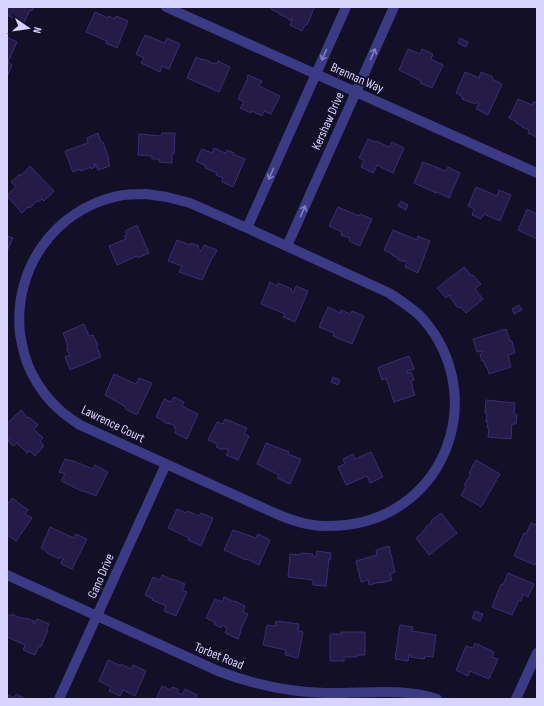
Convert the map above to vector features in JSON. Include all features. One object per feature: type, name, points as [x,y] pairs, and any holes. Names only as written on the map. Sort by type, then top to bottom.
[{"type":"street","name":"Brennan Way","points":[[166,7],[537,173]]},
{"type":"street","points":[[247,228],[346,7]]},
{"type":"street","name":"Kershaw Drive","points":[[287,246],[394,7]]},
{"type":"street","name":"Lawrence Court","points":[[146,194],[168,197],[190,203],[287,246],[389,293],[406,304],[422,318],[434,335],[445,354],[452,374],[455,396],[454,420],[448,443],[438,466],[423,486],[404,504],[381,517],[358,523],[334,526],[296,522],[80,425],[61,411],[44,393],[30,371],[22,347],[19,319],[21,293],[28,270],[40,249],[56,228],[76,213],[96,203],[119,196],[146,194]]},
{"type":"street","name":"Gano Drive","points":[[59,699],[166,464]]},
{"type":"street","name":"Torbet Road","points":[[7,575],[218,671],[260,685],[305,692],[391,692],[414,694],[437,699]]},
{"type":"street","points":[[516,699],[537,653]]},
{"type":"building","points":[[9,7],[34,7],[32,11],[30,10],[24,23],[7,15]]},
{"type":"building","points":[[272,7],[314,8],[307,25],[305,25],[302,31],[290,25],[293,19],[291,18],[291,21],[271,9]]},
{"type":"building","points":[[95,12],[108,18],[108,16],[115,19],[116,16],[128,21],[117,48],[106,43],[107,41],[86,32]]},
{"type":"building","points":[[145,35],[165,43],[167,38],[180,44],[169,69],[162,66],[160,72],[141,63],[144,58],[136,54]]},
{"type":"building","points":[[7,37],[17,42],[8,62],[12,65],[7,77]]},
{"type":"building","points":[[460,38],[468,42],[466,47],[458,43]]},
{"type":"building","points":[[408,49],[420,54],[422,49],[433,54],[431,59],[443,65],[432,88],[420,83],[421,81],[399,70]]},
{"type":"building","points":[[196,57],[214,64],[217,64],[218,61],[230,67],[219,92],[187,78]]},
{"type":"building","points":[[465,72],[479,78],[481,72],[493,77],[492,79],[502,84],[488,115],[476,109],[479,103],[476,102],[475,104],[462,99],[463,97],[456,93]]},
{"type":"building","points":[[248,75],[262,81],[259,86],[280,96],[271,114],[264,111],[262,116],[252,111],[251,113],[240,108],[244,102],[238,99]]},
{"type":"building","points":[[518,99],[532,105],[533,102],[537,103],[537,137],[528,133],[529,130],[509,118]]},
{"type":"building","points":[[98,133],[101,142],[103,142],[110,166],[98,170],[94,164],[95,167],[91,169],[91,167],[73,172],[65,151],[88,143],[87,138]]},
{"type":"building","points":[[162,133],[175,133],[172,163],[159,162],[159,159],[152,159],[152,156],[138,155],[139,134],[161,136]]},
{"type":"building","points":[[368,139],[389,147],[392,142],[404,148],[393,173],[377,165],[373,173],[361,167],[364,160],[359,158]]},
{"type":"building","points":[[214,148],[225,153],[227,150],[234,153],[234,156],[235,155],[245,159],[233,187],[222,182],[223,178],[216,175],[217,173],[205,168],[206,166],[196,161],[202,149],[212,153]]},
{"type":"building","points":[[423,162],[446,171],[448,167],[460,173],[449,198],[414,183]]},
{"type":"building","points":[[30,166],[54,191],[44,201],[42,199],[38,202],[37,201],[22,213],[7,195],[16,187],[11,182],[20,174],[21,176]]},
{"type":"building","points":[[476,187],[497,196],[499,190],[511,195],[500,221],[484,214],[481,219],[472,215],[474,209],[468,206]]},
{"type":"building","points":[[401,201],[408,205],[406,210],[398,206]]},
{"type":"building","points":[[338,207],[359,216],[360,214],[372,219],[360,246],[349,241],[350,238],[341,235],[342,232],[329,226]]},
{"type":"building","points":[[527,209],[537,214],[537,239],[518,230]]},
{"type":"building","points":[[137,225],[149,253],[138,258],[137,256],[117,265],[109,246],[126,239],[124,236],[127,235],[125,231]]},
{"type":"building","points":[[393,230],[417,240],[418,236],[430,241],[418,273],[405,267],[407,261],[405,260],[404,262],[397,259],[398,258],[384,250]]},
{"type":"building","points":[[7,236],[13,238],[7,251]]},
{"type":"building","points":[[177,240],[190,245],[191,243],[199,246],[198,249],[201,251],[204,245],[217,250],[202,280],[179,272],[182,266],[168,261]]},
{"type":"building","points":[[464,267],[481,284],[475,289],[483,299],[466,313],[460,307],[458,308],[450,295],[446,298],[437,288]]},
{"type":"building","points":[[270,282],[277,286],[278,283],[292,289],[291,291],[293,293],[296,286],[308,291],[295,322],[283,317],[285,314],[261,304]]},
{"type":"building","points":[[519,305],[522,310],[514,314],[512,309]]},
{"type":"building","points":[[328,307],[340,313],[341,310],[350,314],[352,311],[364,316],[352,344],[333,336],[334,333],[319,327]]},
{"type":"building","points":[[84,324],[89,336],[93,335],[98,345],[96,345],[101,357],[70,370],[65,357],[70,355],[66,349],[68,349],[68,346],[63,333]]},
{"type":"building","points":[[506,329],[510,341],[512,341],[515,353],[508,355],[511,367],[489,374],[480,354],[483,353],[482,351],[477,352],[473,339]]},
{"type":"building","points":[[409,356],[414,369],[407,371],[408,373],[411,372],[414,380],[411,381],[415,395],[394,402],[386,378],[382,380],[378,368]]},
{"type":"building","points":[[114,374],[136,384],[139,378],[152,383],[137,415],[125,409],[126,407],[105,395]]},
{"type":"building","points":[[333,377],[340,380],[338,385],[331,382]]},
{"type":"building","points":[[174,397],[184,402],[182,406],[198,414],[187,439],[175,433],[175,426],[156,417],[164,399],[171,402]]},
{"type":"building","points":[[486,400],[515,403],[514,414],[517,415],[516,424],[512,424],[511,439],[488,437],[489,428],[487,428],[488,422],[486,422],[487,413],[485,413]]},
{"type":"building","points":[[21,410],[28,418],[29,417],[38,425],[34,429],[43,438],[40,441],[44,446],[35,456],[30,451],[27,453],[17,443],[13,446],[8,441],[10,439],[7,437],[7,424]]},
{"type":"building","points":[[225,419],[247,428],[244,434],[249,436],[238,460],[226,455],[229,450],[223,448],[223,450],[216,447],[218,444],[208,440],[217,422],[223,424]]},
{"type":"building","points":[[266,443],[289,452],[288,454],[301,459],[290,484],[277,478],[279,475],[257,464]]},
{"type":"building","points":[[371,452],[383,477],[370,483],[367,476],[346,485],[338,467],[345,464],[343,459],[353,454],[355,459]]},
{"type":"building","points":[[65,459],[93,469],[95,465],[108,472],[96,496],[61,481],[65,474],[59,472]]},
{"type":"building","points":[[476,460],[500,474],[481,507],[461,495],[466,487],[464,485],[471,474],[469,473]]},
{"type":"building","points":[[12,498],[28,510],[25,514],[32,518],[16,541],[7,535],[7,501],[9,503]]},
{"type":"building","points":[[177,509],[199,516],[201,513],[213,518],[201,546],[188,540],[189,538],[168,528]]},
{"type":"building","points":[[441,513],[457,533],[429,555],[416,538],[432,522],[431,521]]},
{"type":"building","points":[[531,523],[537,525],[537,560],[535,565],[514,556],[524,533],[526,534]]},
{"type":"building","points":[[50,527],[74,538],[76,534],[87,539],[72,569],[61,564],[63,558],[60,557],[59,559],[41,548]]},
{"type":"building","points":[[233,530],[256,538],[258,534],[270,540],[259,565],[224,550]]},
{"type":"building","points":[[389,546],[395,572],[390,574],[392,580],[369,585],[368,580],[361,582],[356,561],[377,555],[376,550]]},
{"type":"building","points":[[317,551],[331,553],[326,586],[313,585],[313,580],[288,577],[290,554],[313,554],[313,557],[316,557]]},
{"type":"building","points":[[508,573],[534,584],[528,597],[523,594],[521,601],[519,600],[512,615],[492,607],[501,584],[503,585]]},
{"type":"building","points":[[162,575],[185,584],[182,590],[187,592],[176,616],[164,611],[166,606],[145,595],[153,577],[160,580]]},
{"type":"building","points":[[224,597],[245,606],[243,612],[248,614],[238,639],[225,633],[227,628],[222,625],[221,628],[214,624],[215,622],[206,618],[215,599],[222,602]]},
{"type":"building","points":[[475,611],[483,614],[480,621],[472,618]]},
{"type":"building","points":[[7,614],[11,616],[12,614],[20,618],[26,618],[34,621],[33,624],[37,619],[49,624],[41,647],[39,646],[35,655],[23,650],[25,645],[7,637]]},
{"type":"building","points":[[276,621],[299,624],[298,631],[303,632],[298,658],[285,655],[286,650],[263,645],[267,625],[275,626]]},
{"type":"building","points":[[400,625],[413,627],[412,631],[436,635],[433,657],[425,656],[424,659],[410,657],[411,654],[409,654],[408,661],[395,659]]},
{"type":"building","points":[[341,632],[365,632],[365,655],[357,655],[357,657],[344,657],[344,661],[330,661],[330,634],[341,634]]},
{"type":"building","points":[[475,643],[494,652],[492,657],[498,659],[489,679],[470,671],[468,676],[456,670],[466,646],[473,648]]},
{"type":"building","points":[[108,660],[131,669],[133,665],[146,671],[135,696],[123,690],[120,696],[109,691],[111,687],[99,681]]},
{"type":"building","points":[[162,686],[171,690],[172,687],[178,689],[177,692],[182,695],[185,689],[197,695],[195,699],[156,699]]},
{"type":"building","points":[[7,694],[14,698],[16,694],[26,699],[7,699]]}]
